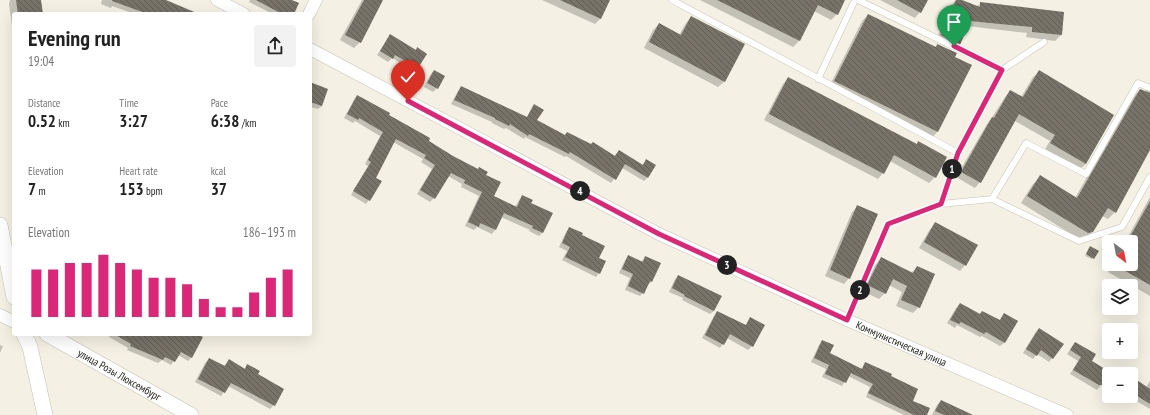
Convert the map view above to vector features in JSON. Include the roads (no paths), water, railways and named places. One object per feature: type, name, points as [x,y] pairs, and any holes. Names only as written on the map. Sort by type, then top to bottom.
[{"type":"street","points":[[217,0],[240,12]]},
{"type":"street","points":[[310,12],[316,0]]},
{"type":"street","name":"Коммунистическая улица","points":[[312,50],[659,234],[847,320],[1068,415]]},
{"type":"street","points":[[0,225],[12,287]]},
{"type":"street","points":[[0,315],[12,321]]},
{"type":"street","points":[[25,336],[30,347],[45,415]]},
{"type":"street","name":"улица Розы Люксембург","points":[[50,336],[192,415]]},
{"type":"lane","points":[[672,0],[958,153]]},
{"type":"lane","points":[[818,79],[857,0],[1002,70]]},
{"type":"lane","points":[[941,204],[958,153],[1002,70],[1044,42]]},
{"type":"lane","points":[[992,198],[1026,143],[1086,174],[1138,83],[1150,88]]},
{"type":"lane","points":[[847,320],[888,224],[941,204],[992,198],[1079,242],[1122,227],[1150,177]]}]
